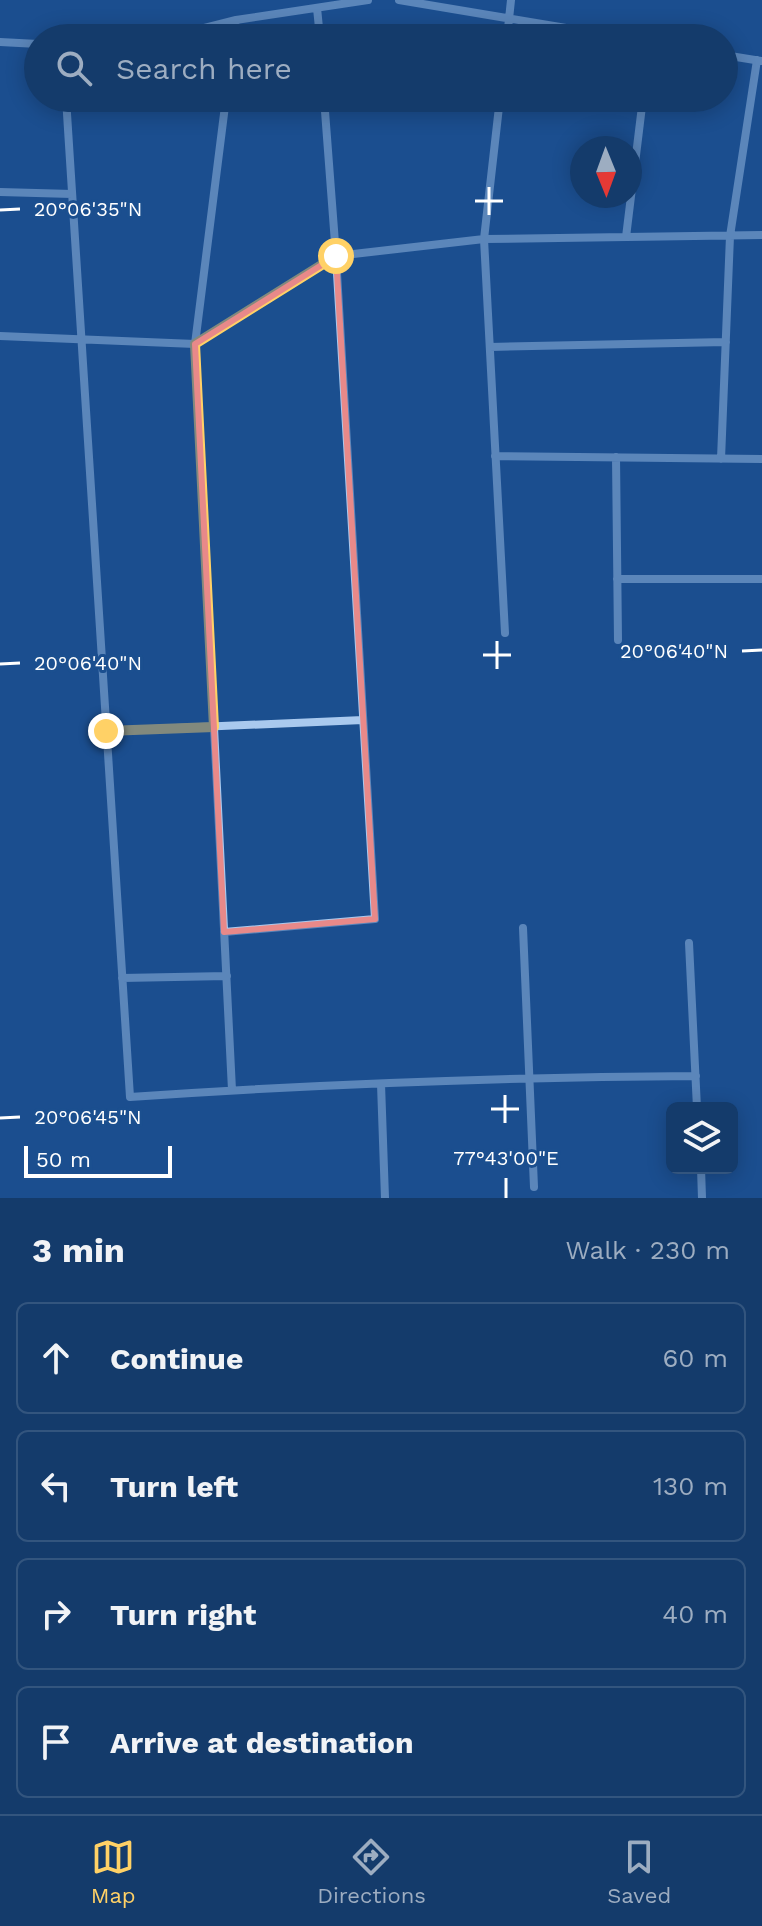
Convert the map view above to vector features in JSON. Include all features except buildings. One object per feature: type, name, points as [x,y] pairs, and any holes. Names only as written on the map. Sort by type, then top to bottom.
[{"type":"street","points":[[220,24],[368,0]]},
{"type":"street","points":[[399,0],[544,24]]},
{"type":"street","points":[[508,24],[511,0]]},
{"type":"street","points":[[317,8],[319,24]]},
{"type":"street","points":[[235,24],[236,20]]},
{"type":"street","points":[[0,42],[24,43]]},
{"type":"street","points":[[721,459],[730,236],[759,61],[738,57]]},
{"type":"street","points":[[67,112],[130,1097],[530,1077],[696,1076]]},
{"type":"street","points":[[224,112],[195,344],[232,1090]]},
{"type":"street","points":[[224,932],[375,919],[325,112]]},
{"type":"street","points":[[498,112],[484,239],[505,633]]},
{"type":"street","points":[[626,237],[641,112]]},
{"type":"street","points":[[0,192],[72,194]]},
{"type":"street","points":[[0,336],[195,344],[336,256],[484,239],[762,235]]},
{"type":"street","points":[[490,347],[726,342]]},
{"type":"street","points":[[495,456],[762,459]]},
{"type":"street","points":[[616,457],[618,640]]},
{"type":"street","points":[[617,579],[762,579]]},
{"type":"street","points":[[106,731],[363,720]]},
{"type":"street","points":[[523,928],[534,1187]]},
{"type":"street","points":[[689,943],[697,1102]]},
{"type":"street","points":[[122,978],[227,976]]},
{"type":"street","points":[[381,1084],[385,1198]]},
{"type":"street","points":[[701,1174],[702,1198]]},
{"type":"highlighted area","points":[[336,256],[375,919],[224,932],[195,344]]},
{"type":"route","points":[[106,731],[214,727],[195,344],[336,256]]}]
